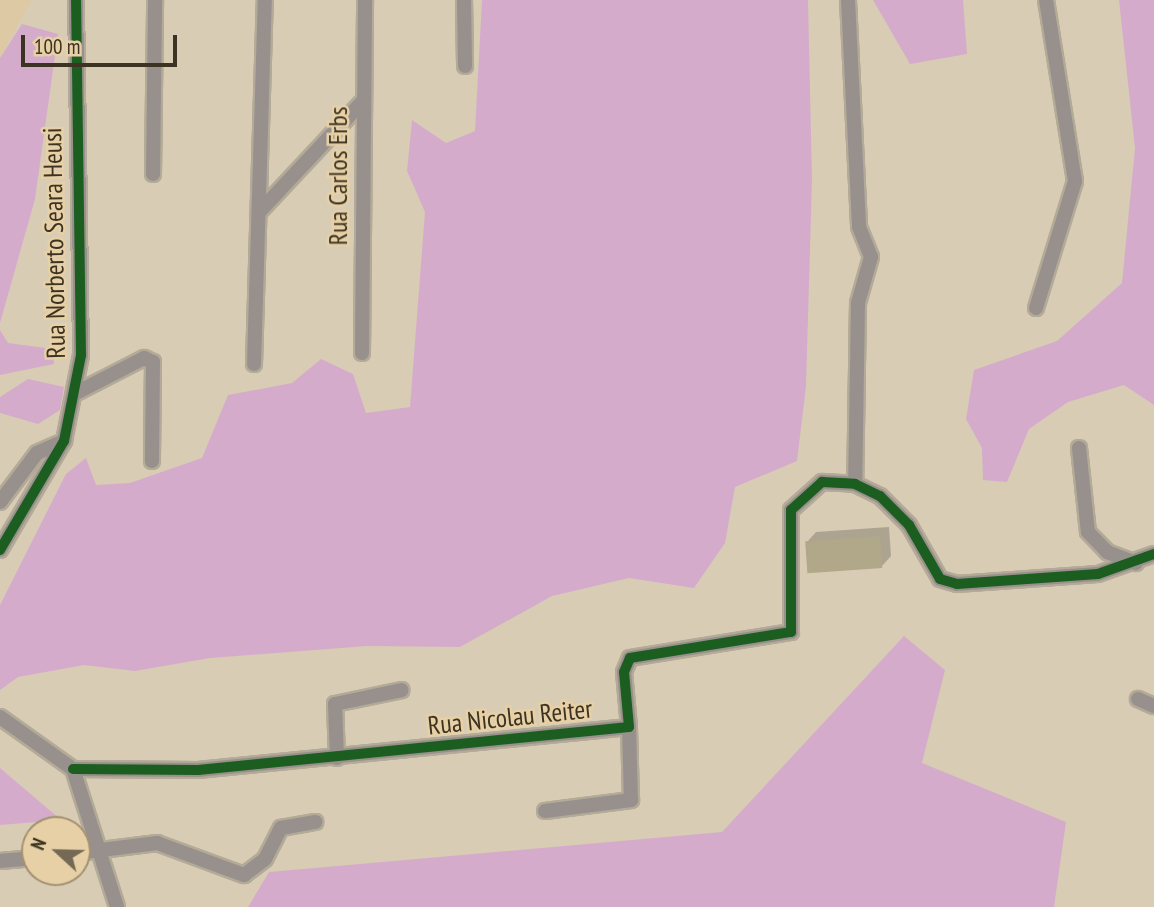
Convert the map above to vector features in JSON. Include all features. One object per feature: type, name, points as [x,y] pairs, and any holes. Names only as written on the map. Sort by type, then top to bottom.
[{"type":"street","name":"Rua Norberto Seara Heusi","points":[[0,550],[64,440],[75,394],[83,327],[76,0]]},
{"type":"street","points":[[153,174],[155,0]]},
{"type":"street","points":[[254,364],[261,210],[265,0]]},
{"type":"street","name":"Rua Carlos Erbs","points":[[362,353],[365,0]]},
{"type":"street","points":[[464,0],[464,66]]},
{"type":"street","points":[[848,0],[859,227],[871,257],[858,303],[855,484],[899,511],[930,567],[957,584],[1098,574],[1136,563],[1154,554]]},
{"type":"street","points":[[1036,308],[1075,181],[1046,0]]},
{"type":"street","points":[[261,210],[363,101]]},
{"type":"street","points":[[75,394],[144,358],[153,362],[152,461]]},
{"type":"street","points":[[0,502],[37,453],[64,440]]},
{"type":"street","points":[[1079,448],[1088,533],[1107,552],[1136,563]]},
{"type":"street","name":"Rua Nicolau Reiter","points":[[73,769],[198,770],[629,727],[624,672],[629,659],[791,632],[791,510],[822,482],[855,484]]},
{"type":"street","points":[[337,758],[335,704],[402,690]]},
{"type":"street","points":[[1138,699],[1154,706]]},
{"type":"street","points":[[0,717],[73,769],[104,849],[117,907]]},
{"type":"street","points":[[545,811],[631,800],[629,727]]},
{"type":"street","points":[[91,851],[157,843],[244,875],[265,859],[281,828],[315,822]]},
{"type":"street","points":[[0,861],[21,859]]},
{"type":"shaded area","points":[[0,0],[31,0],[0,58]]},
{"type":"shaded area","points":[[482,0],[808,0],[812,180],[806,386],[797,461],[735,487],[725,543],[694,588],[629,578],[552,596],[460,647],[367,646],[210,658],[135,671],[84,665],[18,677],[0,690],[0,605],[66,474],[86,458],[96,485],[130,483],[202,458],[228,395],[292,383],[321,359],[353,374],[366,413],[410,407],[425,212],[407,171],[412,120],[446,143],[475,131]]},
{"type":"shaded area","points":[[873,0],[963,0],[967,54],[910,64]]},
{"type":"shaded area","points":[[1119,0],[1154,0],[1154,405],[1124,385],[1068,402],[1029,429],[1007,482],[983,480],[982,448],[966,419],[974,370],[1057,341],[1122,283],[1135,148]]},
{"type":"shaded area","points":[[22,24],[58,34],[35,199],[0,323],[0,58]]},
{"type":"shaded area","points":[[0,330],[8,343],[53,349],[54,364],[0,375]]},
{"type":"shaded area","points":[[28,379],[64,387],[60,410],[38,424],[0,413],[0,397]]},
{"type":"shaded area","points":[[904,636],[945,670],[922,763],[1066,822],[1054,907],[248,907],[269,872],[722,832]]},
{"type":"shaded area","points":[[0,768],[56,816],[21,816],[21,823],[0,825]]},
{"type":"building","points":[[880,536],[882,568],[807,573],[805,541]]},
{"type":"cycle path","points":[[0,550],[64,441],[81,355],[76,0]]},
{"type":"cycle path","points":[[73,769],[198,770],[629,727],[624,672],[630,658],[791,632],[791,510],[822,482],[855,484],[880,496],[909,525],[940,579],[957,584],[1098,574],[1154,554]]}]
